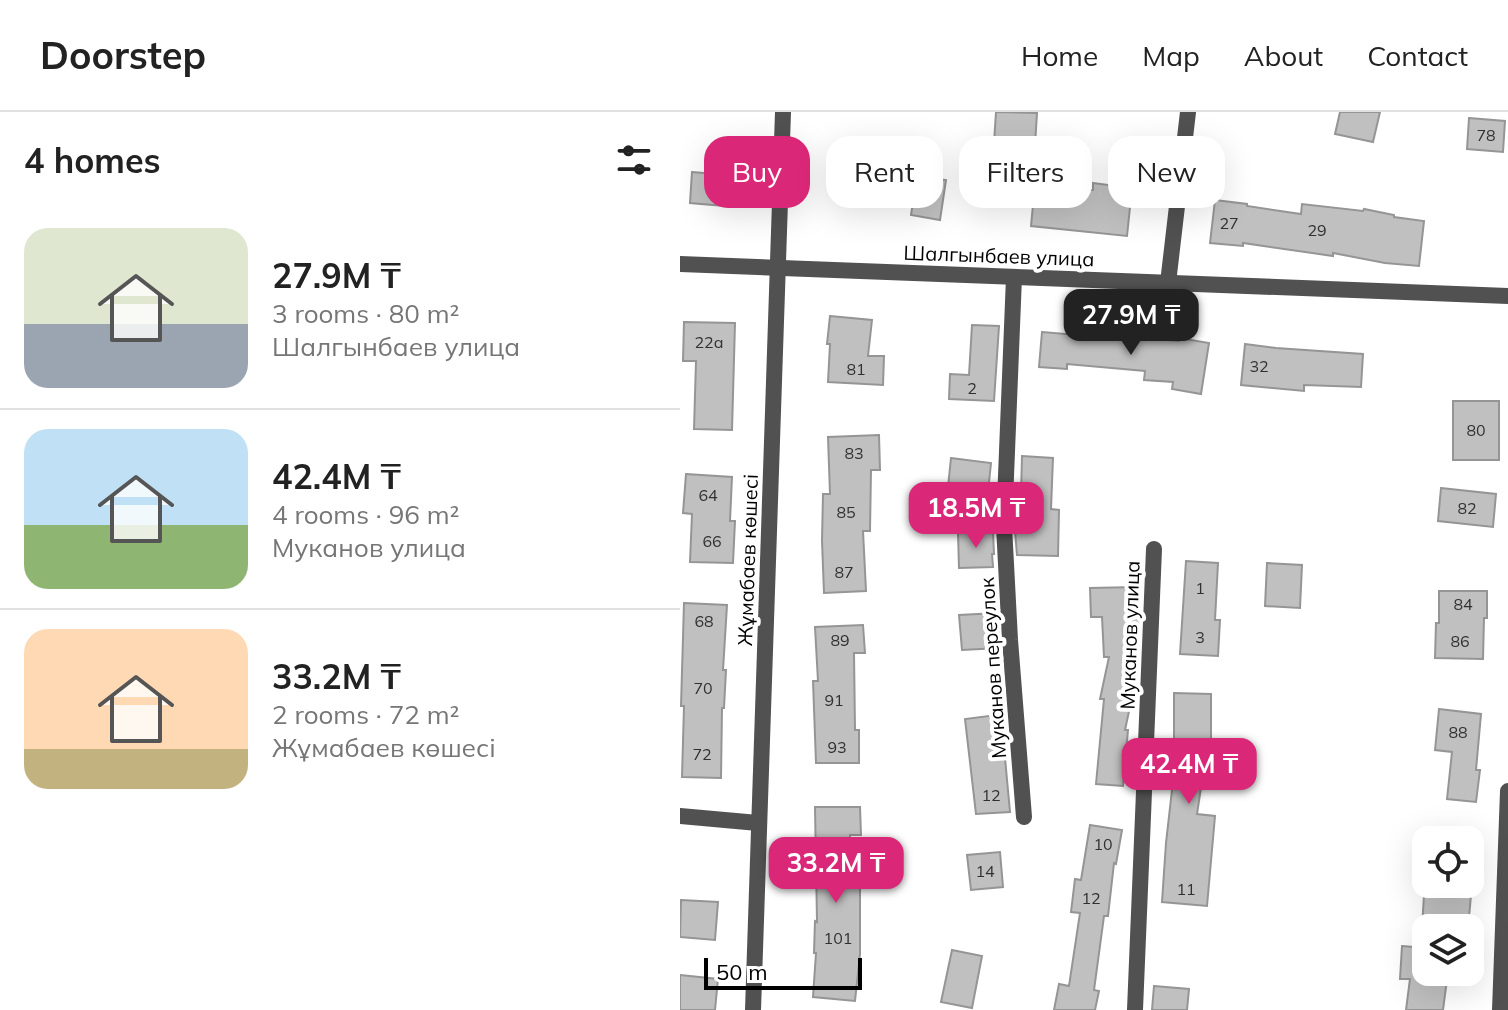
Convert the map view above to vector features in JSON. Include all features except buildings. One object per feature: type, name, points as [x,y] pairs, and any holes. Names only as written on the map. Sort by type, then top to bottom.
[{"type":"street","name":"Жұмабаев көшесі","points":[[753,1010],[783,112]]},
{"type":"street","points":[[1168,283],[1188,112]]},
{"type":"street","name":"Шалгынбаев улица","points":[[680,264],[1508,296]]},
{"type":"street","name":"Муканов переулок","points":[[1014,277],[1004,526],[1024,817]]},
{"type":"street","name":"Муканов улица","points":[[1135,1010],[1154,549]]},
{"type":"street","points":[[1500,1010],[1508,791]]},
{"type":"street","points":[[680,816],[758,823]]}]
